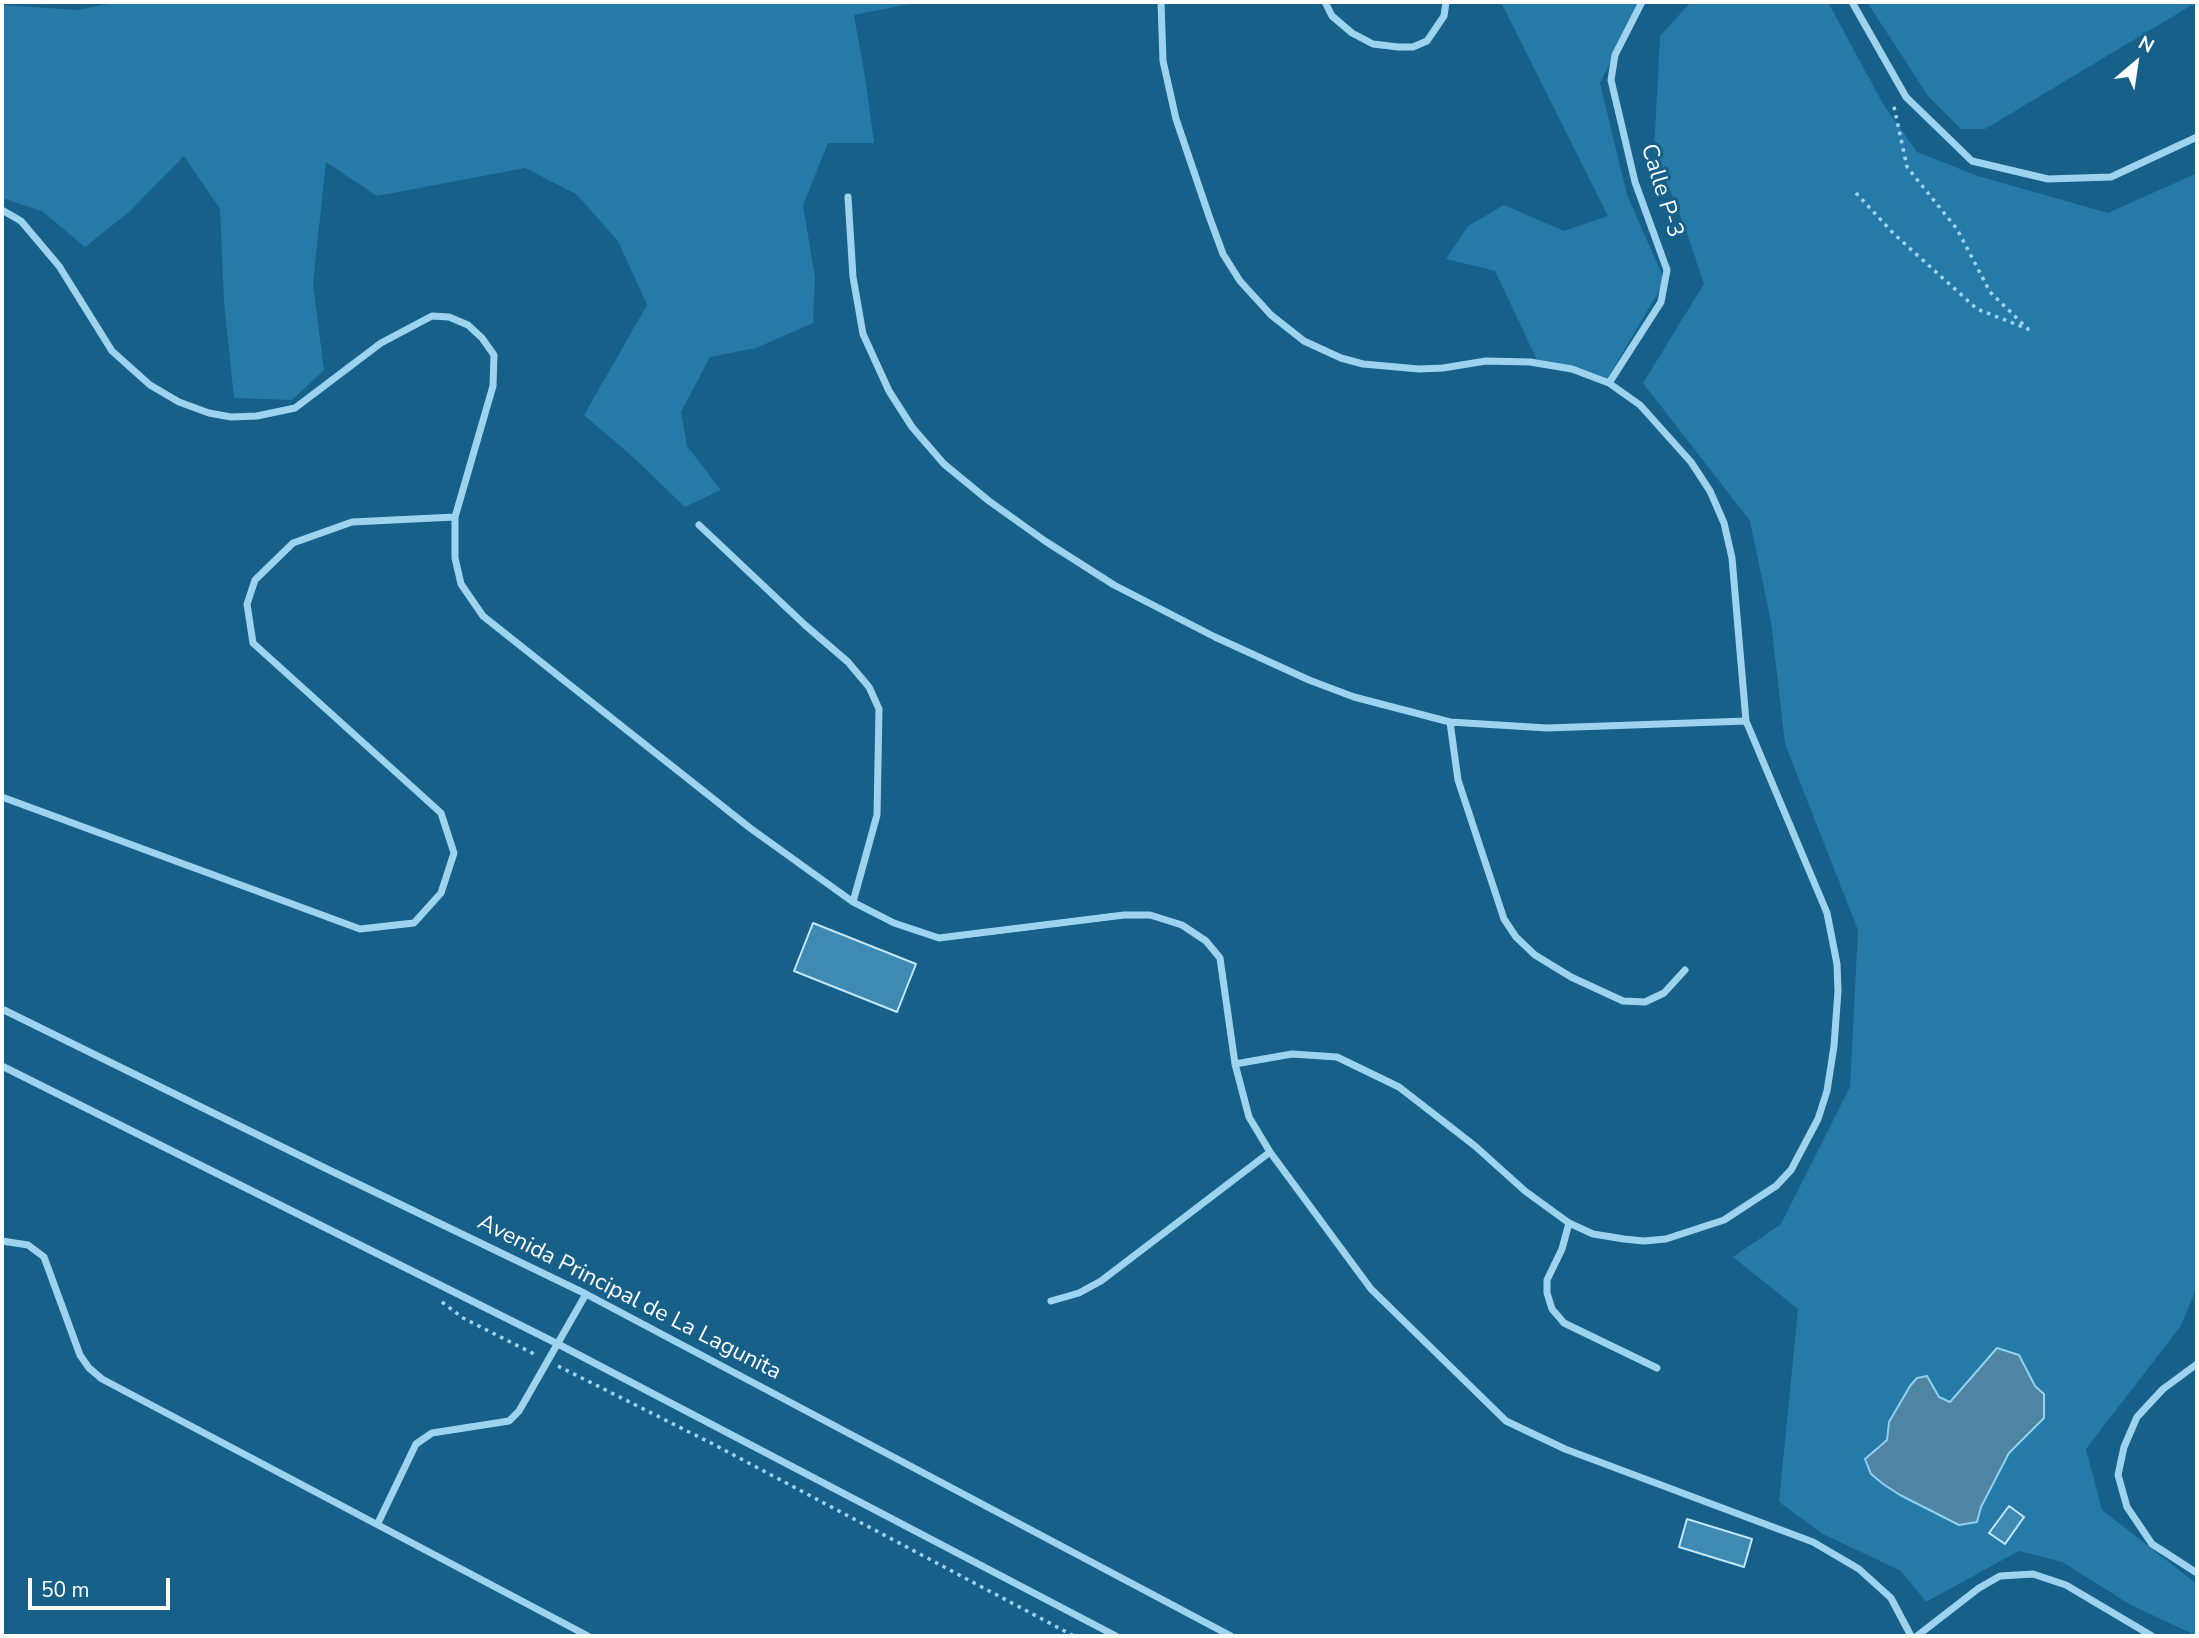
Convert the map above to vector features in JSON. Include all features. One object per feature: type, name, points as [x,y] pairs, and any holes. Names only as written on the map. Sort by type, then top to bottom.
[{"type":"street","points":[[1161,2],[1163,61],[1176,119],[1209,216],[1223,254],[1240,281],[1271,315],[1304,341],[1341,358],[1363,364],[1419,369],[1486,361],[1530,362],[1572,369],[1609,383],[1640,405],[1691,462],[1710,491],[1724,523],[1732,558],[1746,721],[1827,914],[1834,944],[1838,991],[1827,1091],[1818,1119],[1791,1170],[1776,1186],[1724,1220],[1666,1239],[1644,1241],[1593,1234],[1569,1223],[1525,1191],[1475,1146],[1399,1087],[1337,1057],[1292,1054],[1235,1064]]},
{"type":"street","points":[[1325,2],[1332,16],[1352,33],[1373,44],[1398,47],[1413,47],[1427,41],[1444,16],[1446,2]]},
{"type":"street","name":"Calle P-3","points":[[1609,383],[1661,302],[1667,270],[1635,182],[1611,80],[1615,55],[1642,2]]},
{"type":"street","points":[[1852,2],[1906,97],[1972,161],[2048,179],[2111,177],[2197,137]]},
{"type":"street","points":[[848,197],[853,277],[863,334],[889,391],[912,427],[944,464],[989,502],[1114,585],[1215,637],[1309,680],[1354,697],[1450,722],[1547,728],[1746,721]]},
{"type":"street","points":[[2,211],[21,221],[59,266],[112,351],[150,385],[179,402],[209,413],[257,416],[295,408],[381,343],[432,316],[449,317],[468,325],[494,355],[493,386],[455,517],[455,558],[461,584],[483,616],[750,828],[853,902],[894,923],[939,937],[1124,915],[1150,915],[1182,925],[1206,942],[1220,958],[1235,1064],[1249,1117],[1269,1152],[1371,1289],[1506,1421],[1565,1450],[1813,1542],[1859,1569],[1891,1598],[1911,1636]]},
{"type":"street","points":[[2,797],[360,929],[414,923],[441,893],[454,853],[441,813],[253,643],[247,604],[255,580],[293,543],[352,522],[455,517]]},
{"type":"street","points":[[699,525],[848,662],[869,687],[879,709],[877,816],[853,902]]},
{"type":"street","points":[[1450,722],[1458,780],[1504,919],[1516,937],[1535,955],[1571,977],[1623,1001],[1645,1002],[1664,993],[1685,970]]},
{"type":"street","name":"Avenida Principal de La Lagunita","points":[[2,1009],[586,1294],[1231,1636]]},
{"type":"street","points":[[2,1066],[558,1344],[1116,1636]]},
{"type":"street","points":[[1051,1301],[1079,1293],[1101,1281],[1269,1152]]},
{"type":"street","points":[[1569,1223],[1562,1250],[1547,1280],[1547,1293],[1552,1309],[1564,1323],[1657,1368]]},
{"type":"street","points":[[2,1241],[28,1245],[44,1257],[80,1355],[89,1368],[102,1379],[588,1636]]},
{"type":"street","points":[[378,1523],[416,1444],[432,1433],[509,1421],[519,1411],[586,1294]]},
{"type":"street","points":[[2197,1364],[2163,1390],[2137,1417],[2124,1447],[2119,1475],[2127,1507],[2152,1544],[2197,1573]]},
{"type":"street","points":[[1917,1636],[1979,1588],[2000,1576],[2033,1574],[2066,1584],[2152,1636]]},
{"type":"path","points":[[1856,193],[1895,235],[1977,309],[2028,329],[1990,292],[1957,229],[1907,167],[1893,100]]},
{"type":"shaded area","points":[[119,2],[920,2],[854,15],[874,143],[828,143],[803,205],[815,277],[813,323],[756,348],[710,357],[681,412],[687,446],[721,490],[685,507],[584,415],[647,305],[618,241],[576,194],[525,168],[377,196],[326,162],[313,284],[324,370],[292,400],[234,398],[224,302],[220,209],[184,156],[129,212],[85,247],[42,211],[2,198],[2,5],[77,10]]},
{"type":"shaded area","points":[[1501,2],[1641,2],[1600,83],[1627,195],[1665,281],[1604,384],[1537,360],[1495,271],[1446,259],[1468,226],[1504,205],[1564,231],[1608,216]]},
{"type":"shaded area","points":[[1691,2],[1828,2],[1883,104],[1917,152],[1978,176],[2108,213],[2197,173],[2197,1288],[2180,1327],[2086,1449],[2102,1510],[2197,1584],[2197,1636],[2131,1605],[2062,1562],[2019,1551],[1926,1602],[1901,1571],[1823,1534],[1779,1502],[1798,1309],[1733,1257],[1781,1224],[1850,1087],[1858,930],[1785,744],[1771,622],[1750,521],[1643,383],[1704,284],[1686,230],[1654,151],[1660,36]],"holes":[[[2019,1355],[2035,1386],[2044,1418],[2009,1453],[1981,1507],[1959,1525],[1900,1495],[1871,1474],[1877,1447],[1887,1440],[1889,1422],[1917,1378],[1927,1376],[1939,1397],[1950,1402]]]},
{"type":"shaded area","points":[[1867,2],[2197,2],[1985,129],[1961,129],[1928,96]]},
{"type":"shaded area","points":[[1997,1348],[2019,1355],[2035,1386],[2044,1394],[2044,1418],[2009,1453],[1981,1507],[1977,1522],[1959,1525],[1883,1484],[1871,1474],[1865,1459],[1887,1440],[1889,1422],[1917,1378],[1927,1376],[1939,1397],[1950,1402]]},
{"type":"building","points":[[813,923],[916,964],[897,1012],[794,971]]},
{"type":"building","points":[[2009,1506],[2024,1517],[2005,1544],[1989,1533]]},
{"type":"building","points":[[1687,1519],[1752,1539],[1744,1567],[1679,1547]]}]
